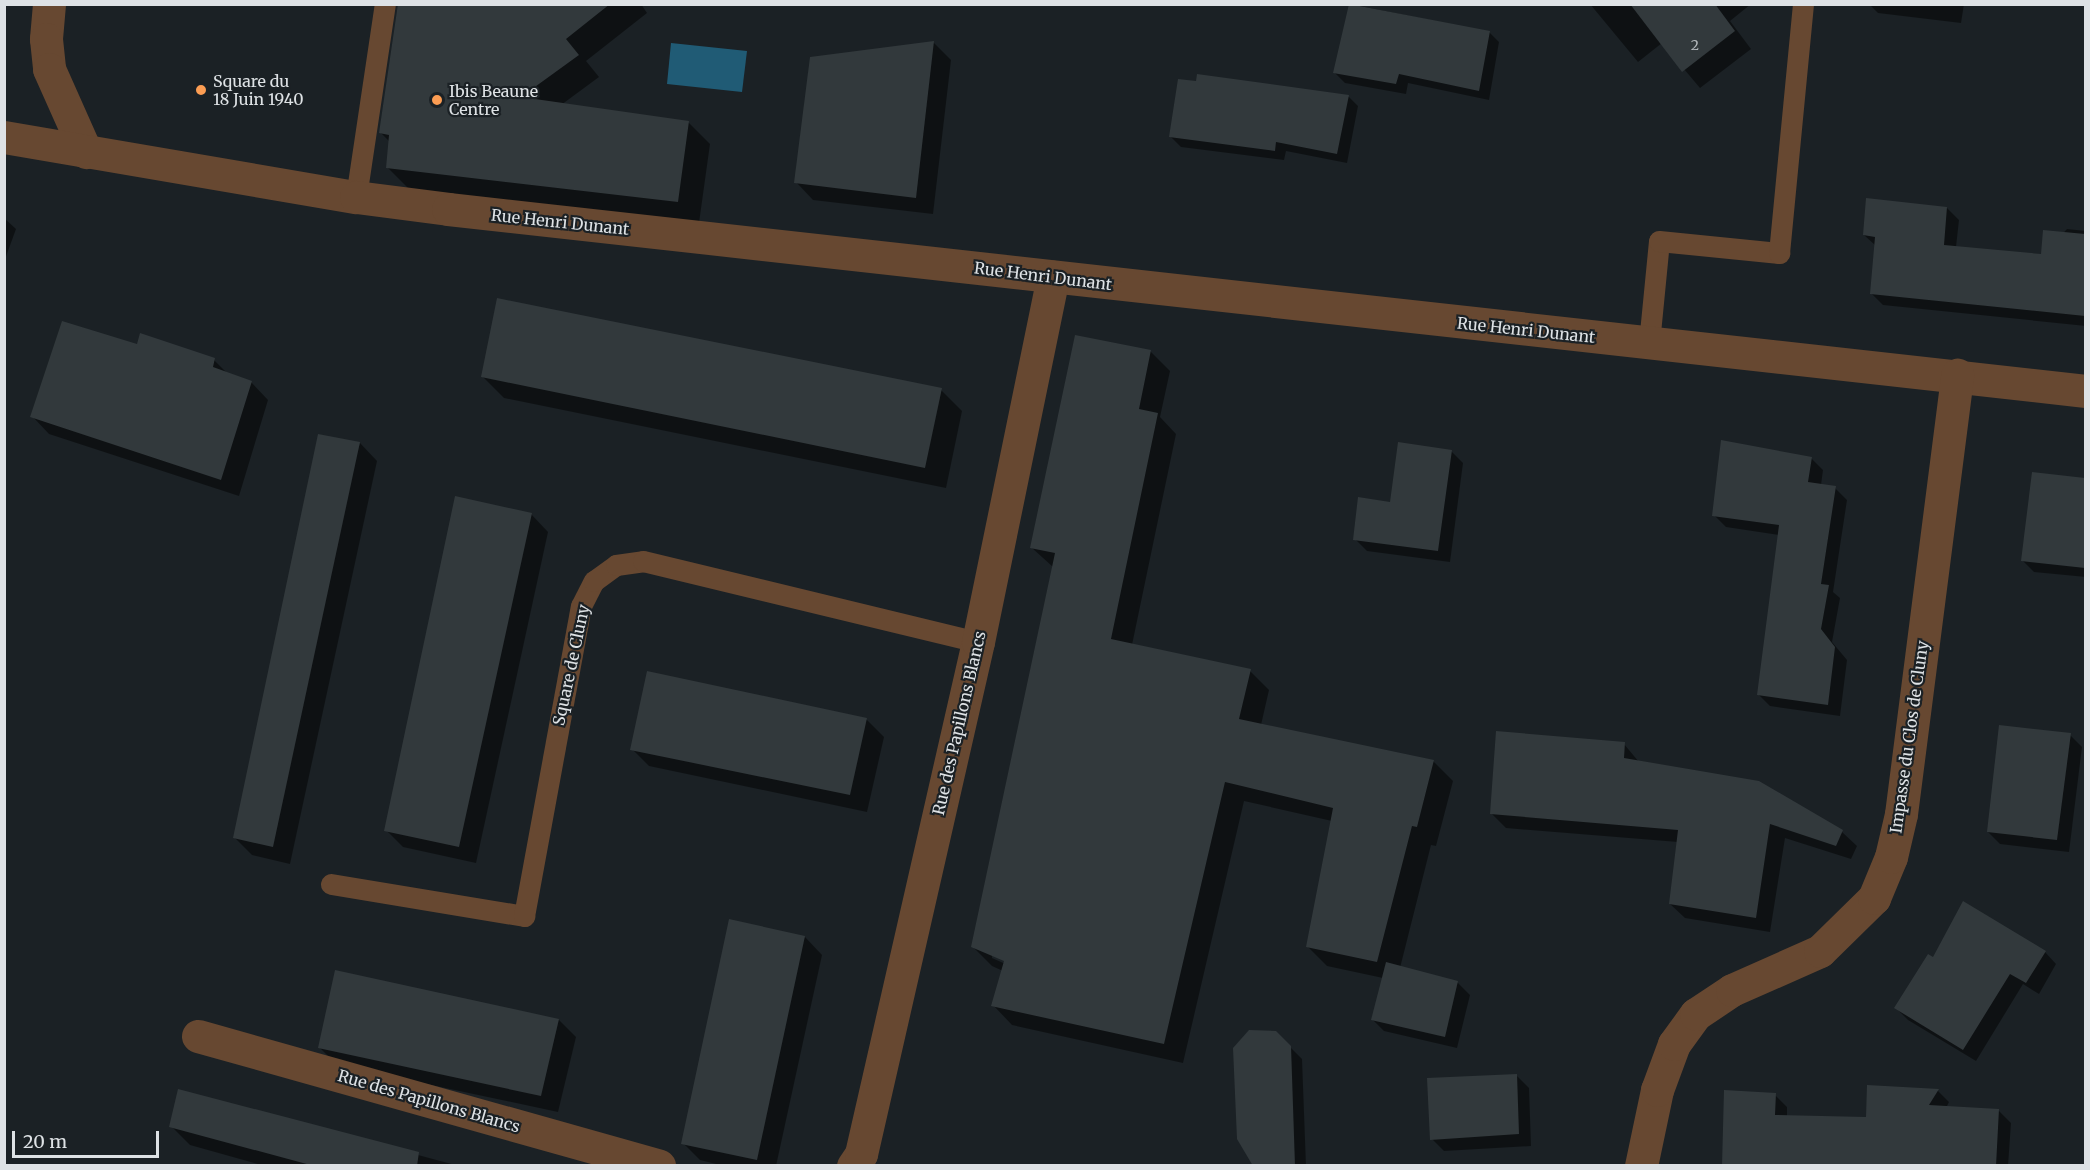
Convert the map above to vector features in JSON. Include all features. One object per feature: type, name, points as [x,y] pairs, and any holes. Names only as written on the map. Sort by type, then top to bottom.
[{"type":"street","points":[[49,4],[46,39],[50,69],[59,99],[86,152]]},
{"type":"street","name":"Rue Henri Dunant","points":[[4,137],[356,197],[2085,391]]},
{"type":"street","name":"Rue des Papillons Blancs","points":[[854,1166],[861,1154],[978,642],[1053,277]]},
{"type":"street","name":"Impasse du Clos de Cluny","points":[[1641,1166],[1660,1081],[1674,1044],[1696,1014],[1732,990],[1820,951],[1874,898],[1891,857],[1901,814],[1957,375]]},
{"type":"street","name":"Rue des Papillons Blancs","points":[[198,1036],[659,1166]]},
{"type":"lane","points":[[356,197],[385,4]]},
{"type":"lane","points":[[1649,343],[1659,241],[1779,254],[1803,4]]},
{"type":"lane","name":"Square de Cluny","points":[[331,884],[524,916],[581,606],[594,581],[616,565],[643,561],[978,642]]},
{"type":"water","points":[[671,43],[747,51],[742,92],[667,84]]},
{"type":"building","name":"Ibis Beaune Centre","points":[[398,4],[610,4],[566,39],[579,55],[521,97],[689,121],[678,202],[386,168],[389,135],[379,133]]},
{"type":"building","points":[[1349,4],[1490,31],[1479,91],[1399,74],[1396,84],[1333,73]]},
{"type":"building","points":[[1630,4],[1715,4],[1735,31],[1682,72]]},
{"type":"building","points":[[934,41],[916,198],[794,183],[810,57]]},
{"type":"building","points":[[1197,74],[1349,95],[1337,154],[1276,142],[1275,151],[1169,137],[1178,79],[1196,81]]},
{"type":"building","points":[[1866,198],[1947,207],[1944,245],[2041,254],[2043,230],[2085,234],[2085,316],[1870,294],[1875,237],[1863,235]]},
{"type":"building","points":[[497,298],[942,388],[925,468],[481,377]]},
{"type":"building","points":[[62,321],[137,344],[140,333],[215,358],[213,367],[252,381],[221,480],[30,417]]},
{"type":"building","points":[[1075,335],[1151,350],[1139,409],[1158,413],[1111,639],[1251,669],[1239,719],[1434,760],[1417,827],[1412,826],[1377,962],[1306,947],[1333,808],[1225,782],[1164,1044],[991,1006],[1004,961],[971,947],[1055,553],[1030,548]]},
{"type":"building","points":[[318,434],[360,442],[273,847],[233,838]]},
{"type":"building","points":[[1721,440],[1812,457],[1808,482],[1836,486],[1821,584],[1829,585],[1821,629],[1835,647],[1828,705],[1757,695],[1779,525],[1712,516]]},
{"type":"building","points":[[1398,442],[1452,450],[1438,551],[1353,540],[1358,497],[1390,502]]},
{"type":"building","points":[[2032,472],[2085,478],[2085,568],[2021,561]]},
{"type":"building","points":[[455,496],[532,513],[459,847],[384,831]]},
{"type":"building","points":[[647,671],[867,718],[850,795],[630,750]]},
{"type":"building","points":[[1999,725],[2071,733],[2057,840],[1987,832]]},
{"type":"building","points":[[1496,731],[1625,742],[1624,758],[1759,781],[1843,830],[1836,846],[1770,824],[1756,918],[1669,904],[1678,830],[1490,814]]},
{"type":"building","points":[[1963,901],[2046,951],[2026,983],[2010,974],[1963,1050],[1894,1008],[1928,954],[1933,957]]},
{"type":"building","points":[[729,919],[805,936],[757,1160],[681,1144]]},
{"type":"building","points":[[1386,962],[1458,981],[1445,1037],[1371,1020]]},
{"type":"building","points":[[335,970],[559,1019],[541,1096],[318,1048]]},
{"type":"building","points":[[1249,1030],[1276,1031],[1291,1046],[1295,1166],[1253,1166],[1237,1139],[1233,1048]]},
{"type":"building","points":[[1517,1074],[1519,1134],[1430,1140],[1427,1078]]},
{"type":"building","points":[[1867,1085],[1939,1089],[1929,1105],[1999,1109],[1996,1166],[1722,1166],[1724,1090],[1776,1093],[1775,1115],[1866,1117]]},
{"type":"building","points":[[178,1089],[419,1152],[417,1166],[314,1166],[169,1127]]},
{"type":"place","name":"Square du 18 Juin 1940","points":[[201,90]]},
{"type":"place","name":"Ibis Beaune Centre","points":[[437,100]]}]
